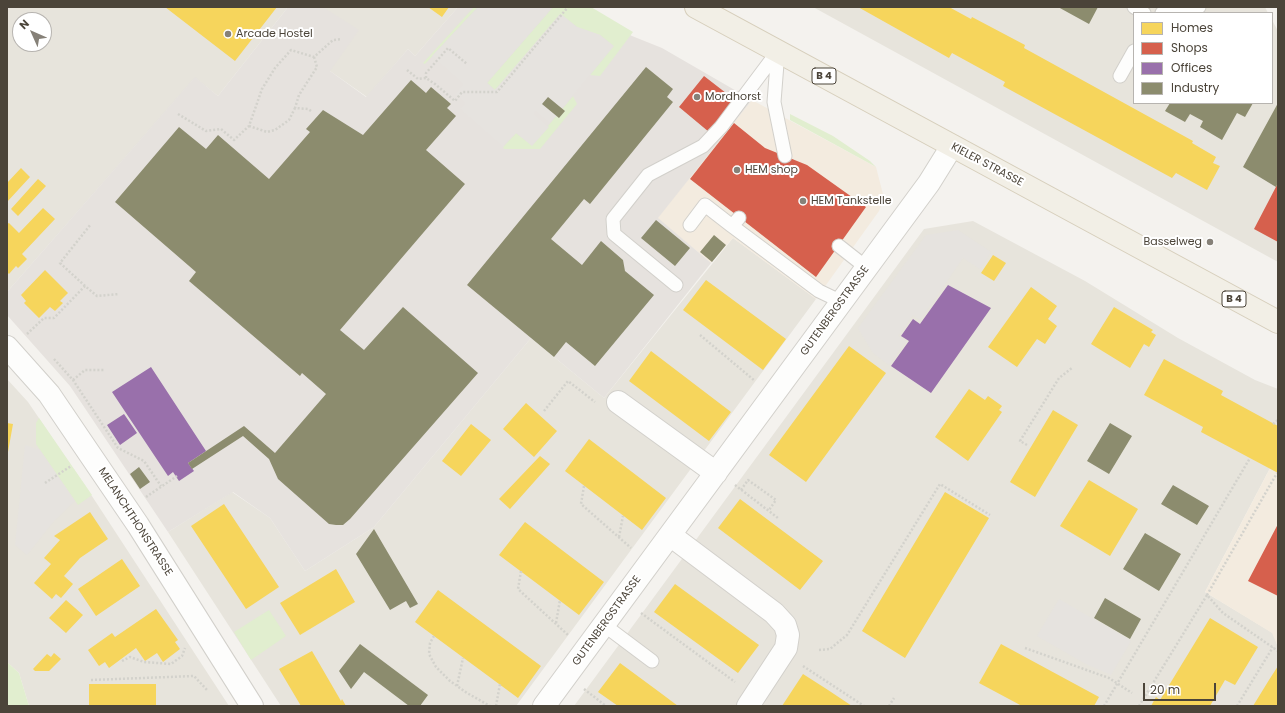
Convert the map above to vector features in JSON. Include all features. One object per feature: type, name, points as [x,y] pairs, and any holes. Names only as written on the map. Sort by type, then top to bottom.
[{"type":"main road","name":"KIELER STRASSE","points":[[696,7],[1278,322]]},
{"type":"street","name":"GUTENBERGSTRASSE","points":[[544,706],[929,183],[952,146]]},
{"type":"street","name":"MELANCHTHONSTRASSE","points":[[9,349],[48,394],[135,520],[252,706]]},
{"type":"street","points":[[618,402],[716,472]]},
{"type":"street","points":[[670,535],[778,616],[785,625],[788,635],[783,653],[748,706]]},
{"type":"lane","points":[[1168,12],[1199,7]]},
{"type":"lane","points":[[778,51],[774,102],[785,156]]},
{"type":"lane","points":[[676,285],[614,234],[613,219],[648,175],[703,146],[721,127],[778,51]]},
{"type":"lane","points":[[1120,76],[1133,53]]},
{"type":"lane","points":[[690,225],[705,205],[736,222],[820,291],[842,302]]},
{"type":"lane","points":[[838,246],[867,268]]},
{"type":"lane","points":[[604,625],[652,661]]},
{"type":"path","points":[[407,70],[418,79],[426,78],[455,100],[462,92],[497,92],[568,7]]},
{"type":"path","points":[[314,58],[333,40],[342,39]]},
{"type":"path","points":[[426,78],[426,73],[448,48],[467,64]]},
{"type":"path","points":[[178,114],[206,131],[221,129],[234,140],[249,126],[262,89],[275,68],[291,50],[314,58]]},
{"type":"path","points":[[249,126],[267,132],[275,130],[289,120],[299,95],[317,67],[314,58]]},
{"type":"path","points":[[295,108],[308,109],[311,111]]},
{"type":"path","points":[[91,224],[60,263],[97,296],[119,294]]},
{"type":"path","points":[[9,349],[44,318],[54,318],[85,286]]},
{"type":"path","points":[[700,335],[773,395]]},
{"type":"path","points":[[54,359],[73,380],[118,448],[144,461],[161,486]]},
{"type":"path","points":[[1027,445],[1020,441],[1059,378],[1072,368]]},
{"type":"path","points":[[73,380],[85,370],[104,370]]},
{"type":"path","points":[[544,411],[568,381],[602,407],[618,402]]},
{"type":"path","points":[[1274,424],[1278,420]]},
{"type":"path","points":[[44,483],[89,453]]},
{"type":"path","points":[[1104,706],[1250,458]]},
{"type":"path","points":[[716,472],[778,518]]},
{"type":"path","points":[[1139,706],[1207,595],[1277,473]]},
{"type":"path","points":[[167,483],[176,476]]},
{"type":"path","points":[[741,490],[748,480],[776,500],[769,510]]},
{"type":"path","points":[[819,650],[830,649],[847,635],[940,484],[990,515]]},
{"type":"path","points":[[584,486],[580,504],[648,565]]},
{"type":"path","points":[[618,538],[623,516]]},
{"type":"path","points":[[521,571],[518,589],[585,650]]},
{"type":"path","points":[[1207,595],[1223,613],[1278,651]]},
{"type":"path","points":[[556,624],[560,600]]},
{"type":"path","points":[[622,600],[736,683],[741,677]]},
{"type":"path","points":[[434,636],[430,643],[429,654],[436,667],[457,686],[490,706]]},
{"type":"path","points":[[1237,706],[1273,647]]},
{"type":"path","points":[[122,661],[130,657],[144,662],[171,664],[182,656],[185,648]]},
{"type":"path","points":[[1025,648],[1109,678],[1132,693]]},
{"type":"path","points":[[783,653],[864,706]]},
{"type":"path","points":[[457,686],[463,658]]},
{"type":"path","points":[[91,680],[194,676],[207,690]]},
{"type":"path","points":[[496,706],[500,684]]},
{"type":"path","points":[[586,691],[606,706]]},
{"type":"path","points":[[889,706],[894,698]]},
{"type":"shaded area","points":[[7,7],[288,7],[218,96],[195,78],[7,292]]},
{"type":"shaded area","points":[[288,7],[323,7],[359,30],[330,71],[366,97],[408,49],[415,56],[458,7],[582,7],[632,36],[662,48],[752,100],[658,218],[711,263],[604,398],[531,338],[374,527],[305,571],[270,518],[233,492],[168,532],[70,386],[7,315],[7,292],[195,77],[218,96]]},
{"type":"shaded area","points":[[323,7],[458,7],[415,56],[408,49],[367,97],[330,71]]},
{"type":"shaded area","points":[[478,7],[553,7],[487,83],[495,90],[561,14],[577,27],[600,35],[614,46],[562,109],[565,111],[559,118],[556,116],[550,123],[535,111],[534,114],[549,127],[532,146],[516,133],[503,147],[460,109],[465,103],[455,94],[463,84],[432,56]]},
{"type":"shaded area","points":[[813,7],[1265,7],[1268,12],[1133,12],[1133,104],[1273,104],[1273,22],[1278,31],[1278,262]]},
{"type":"shaded area","points":[[752,100],[876,167],[884,198],[879,211],[816,299],[733,238],[711,263],[657,218]]},
{"type":"shaded area","points":[[973,221],[1085,281],[1178,338],[1255,380],[1278,389],[1278,453],[1205,592],[1273,633],[1278,647],[1278,706],[574,706],[924,229]]},
{"type":"shaded area","points":[[958,230],[991,252],[980,269],[963,258],[920,320],[913,315],[898,336],[906,341],[889,365],[873,353],[858,328],[926,235]]},
{"type":"shaded area","points":[[733,238],[816,299],[516,706],[281,706],[168,532],[232,492],[270,518],[305,571],[374,527],[531,338],[604,398]]},
{"type":"shaded area","points":[[7,379],[28,402],[88,490],[229,706],[29,706],[19,673],[7,662]]},
{"type":"shaded area","points":[[25,445],[40,450],[75,501],[54,521],[27,555],[15,545]]},
{"type":"shaded area","points":[[1278,453],[1278,647],[1272,633],[1205,592]]},
{"type":"shaded area","points":[[1059,599],[1131,641],[1111,675],[1086,664],[1037,636]]},
{"type":"green space","points":[[474,7],[478,7],[425,64],[423,63]]},
{"type":"green space","points":[[553,7],[591,7],[633,32],[600,76],[590,75],[613,46],[600,35],[577,27],[560,14],[495,90],[487,83]]},
{"type":"green space","points":[[573,96],[577,104],[540,149],[504,149],[503,147],[516,133],[532,145]]},
{"type":"green space","points":[[790,114],[833,136],[870,161],[876,167],[790,120]]},
{"type":"green space","points":[[39,418],[92,495],[78,505],[36,444],[36,423]]},
{"type":"green space","points":[[269,610],[286,636],[251,660],[234,632]]},
{"type":"green space","points":[[7,662],[19,673],[29,706],[7,706]]},
{"type":"building: Homes","name":"Arcade Hostel","points":[[165,7],[277,7],[235,61]]},
{"type":"building: Homes","points":[[428,7],[449,7],[442,17]]},
{"type":"building: Homes","points":[[858,7],[949,7],[971,19],[972,17],[1025,45],[1024,48],[1193,141],[1192,143],[1216,157],[1213,163],[1220,166],[1207,190],[1176,173],[1172,178],[1003,86],[1005,82],[952,53],[949,58]]},
{"type":"building: Homes","points":[[21,168],[30,177],[7,202],[7,183]]},
{"type":"building: Homes","points":[[38,179],[46,186],[18,216],[11,209]]},
{"type":"building: Homes","points":[[43,208],[55,219],[22,254],[27,259],[18,268],[16,266],[9,274],[7,272],[7,224],[9,223],[19,233]]},
{"type":"building: Homes","points":[[993,255],[1006,263],[994,281],[981,273]]},
{"type":"building: Homes","points":[[45,270],[68,293],[60,301],[63,303],[55,311],[50,307],[39,318],[24,303],[26,301],[21,295]]},
{"type":"building: Homes","points":[[706,280],[786,339],[763,370],[683,310]]},
{"type":"building: Homes","points":[[1031,287],[1057,306],[1048,319],[1057,326],[1045,344],[1037,339],[1017,367],[988,347]]},
{"type":"building: Homes","points":[[1114,307],[1153,330],[1151,332],[1156,335],[1149,347],[1144,344],[1130,368],[1091,344]]},
{"type":"building: Homes","points":[[849,346],[886,373],[806,482],[769,455]]},
{"type":"building: Homes","points":[[651,351],[731,412],[709,441],[629,381]]},
{"type":"building: Homes","points":[[1164,359],[1223,391],[1221,395],[1278,426],[1278,473],[1201,432],[1203,427],[1144,395]]},
{"type":"building: Homes","points":[[969,389],[985,400],[988,396],[1002,406],[999,410],[1002,412],[968,461],[935,437]]},
{"type":"building: Homes","points":[[526,403],[557,431],[534,457],[503,429]]},
{"type":"building: Homes","points":[[1053,410],[1078,425],[1035,497],[1010,482]]},
{"type":"building: Homes","points":[[7,423],[13,424],[8,452],[7,452]]},
{"type":"building: Homes","points":[[471,424],[491,440],[461,476],[442,461]]},
{"type":"building: Homes","points":[[589,439],[666,498],[642,530],[565,471]]},
{"type":"building: Homes","points":[[540,456],[550,464],[510,509],[499,499]]},
{"type":"building: Homes","points":[[1089,480],[1138,509],[1110,556],[1060,526]]},
{"type":"building: Homes","points":[[945,492],[989,518],[905,658],[862,631]]},
{"type":"building: Homes","points":[[740,499],[823,561],[800,590],[718,528]]},
{"type":"building: Homes","points":[[224,504],[279,587],[246,609],[191,526]]},
{"type":"building: Homes","points":[[90,512],[108,539],[80,558],[64,576],[73,584],[61,598],[56,594],[52,599],[34,583],[51,564],[44,558],[60,540],[54,536]]},
{"type":"building: Homes","points":[[525,522],[604,582],[579,615],[499,555]]},
{"type":"building: Homes","points":[[122,559],[140,586],[96,616],[78,589]]},
{"type":"building: Homes","points":[[336,569],[355,602],[300,635],[280,603]]},
{"type":"building: Homes","points":[[675,584],[759,645],[738,673],[654,612]]},
{"type":"building: Homes","points":[[438,590],[541,666],[518,698],[415,622]]},
{"type":"building: Homes","points":[[66,600],[83,615],[66,633],[49,618]]},
{"type":"building: Homes","points":[[156,609],[178,640],[175,642],[180,649],[163,662],[157,653],[145,661],[136,648],[109,668],[105,662],[99,666],[88,650],[112,633],[115,637]]},
{"type":"building: Homes","points":[[1210,618],[1258,647],[1235,685],[1225,680],[1210,706],[1151,706],[1156,697],[1160,700]]},
{"type":"building: Homes","points":[[1001,644],[1099,697],[1094,706],[1022,706],[979,683]]},
{"type":"building: Homes","points":[[312,651],[341,701],[342,699],[346,706],[301,706],[279,669]]},
{"type":"building: Homes","points":[[54,653],[61,659],[49,671],[35,671],[33,669],[47,654],[51,657]]},
{"type":"building: Homes","points":[[620,663],[678,706],[618,706],[598,692]]},
{"type":"building: Homes","points":[[1278,666],[1278,706],[1253,706],[1269,680]]},
{"type":"building: Homes","points":[[803,674],[828,690],[852,706],[782,706]]},
{"type":"building: Homes","points":[[89,684],[156,684],[156,706],[89,706]]},
{"type":"building: Shops","points":[[704,76],[735,100],[709,132],[679,107]]},
{"type":"building: Shops","points":[[734,123],[765,148],[807,165],[866,207],[816,277],[690,179]]},
{"type":"building: Shops","points":[[1278,183],[1278,242],[1254,229]]},
{"type":"building: Shops","points":[[1278,524],[1278,596],[1248,581]]},
{"type":"building: Offices","points":[[948,285],[991,308],[931,393],[891,366],[909,341],[901,336],[913,319],[920,324]]},
{"type":"building: Offices","points":[[151,367],[206,451],[188,463],[194,471],[179,481],[173,472],[168,476],[112,392]]},
{"type":"building: Offices","points":[[124,414],[137,433],[120,445],[107,425]]},
{"type":"building: Industry","points":[[1058,7],[1098,7],[1089,24]]},
{"type":"building: Industry","points":[[646,67],[673,89],[667,97],[673,102],[590,204],[584,199],[551,239],[582,265],[601,241],[623,260],[625,271],[654,295],[595,366],[566,342],[554,357],[467,285]]},
{"type":"building: Industry","points":[[411,80],[426,93],[431,87],[451,104],[447,108],[456,116],[426,150],[465,184],[340,330],[364,350],[403,307],[478,373],[350,519],[343,525],[329,524],[278,479],[269,459],[243,436],[192,469],[188,463],[244,426],[275,453],[326,394],[302,373],[300,376],[189,281],[196,272],[115,202],[179,127],[206,149],[218,135],[269,179],[310,132],[306,129],[323,110],[363,135]]},
{"type":"building: Industry","points":[[548,97],[565,111],[559,118],[542,104]]},
{"type":"building: Industry","points":[[1278,103],[1278,183],[1276,187],[1243,167]]},
{"type":"building: Industry","points":[[1169,104],[1252,104],[1245,117],[1237,113],[1222,140],[1200,127],[1203,121],[1190,114],[1185,122],[1165,111]]},
{"type":"building: Industry","points":[[656,220],[690,248],[675,266],[641,238]]},
{"type":"building: Industry","points":[[714,235],[726,245],[712,262],[700,252]]},
{"type":"building: Industry","points":[[1110,423],[1132,436],[1109,474],[1087,461]]},
{"type":"building: Industry","points":[[139,467],[150,482],[140,489],[130,474]]},
{"type":"building: Industry","points":[[1173,485],[1209,506],[1197,525],[1161,504]]},
{"type":"building: Industry","points":[[374,529],[418,604],[410,608],[406,601],[390,610],[356,554]]},
{"type":"building: Industry","points":[[1145,533],[1181,554],[1159,591],[1123,569]]},
{"type":"building: Industry","points":[[1105,598],[1141,619],[1130,639],[1094,618]]},
{"type":"building: Industry","points":[[360,644],[428,695],[420,706],[409,706],[364,672],[351,689],[339,671]]},
{"type":"place","name":"Arcade Hostel","points":[[228,34]]},
{"type":"place","name":"Mordhorst","points":[[697,97]]},
{"type":"place","name":"HEM shop","points":[[737,170]]},
{"type":"place","name":"HEM Tankstelle","points":[[803,201]]},
{"type":"place","name":"Basselweg","points":[[1210,242]]}]
